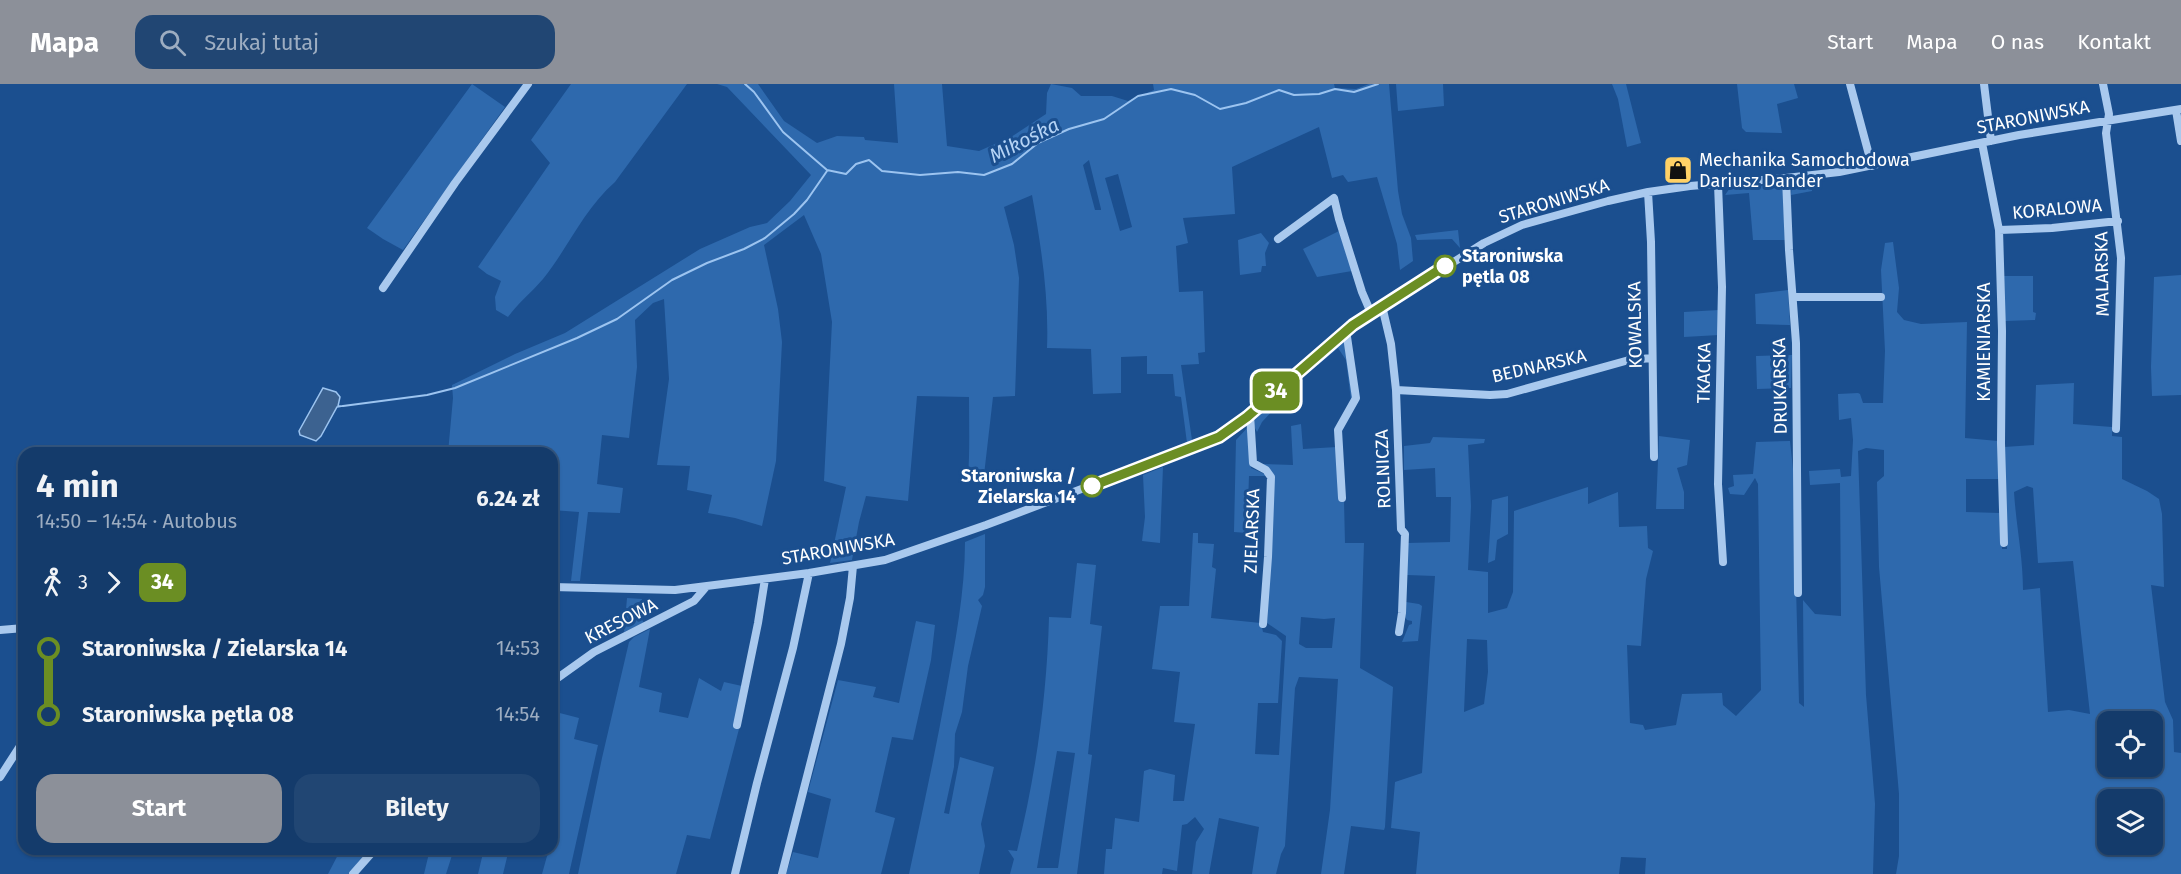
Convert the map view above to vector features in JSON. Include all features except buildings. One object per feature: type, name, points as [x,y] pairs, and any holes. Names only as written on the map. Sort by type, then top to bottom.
[{"type":"street","points":[[383,288],[455,183],[528,84]]},
{"type":"street","points":[[1850,84],[1872,166]]},
{"type":"street","name":"KAMIENIARSKA","points":[[1984,84],[1987,142],[1999,230],[2004,543]]},
{"type":"street","name":"MALARSKA","points":[[2103,84],[2108,108],[2106,133],[2118,220],[2121,274],[2116,429]]},
{"type":"street","points":[[2178,110],[2181,141]]},
{"type":"street","name":"STARONIWSKA","points":[[558,587],[675,590],[809,573],[885,560],[1204,444],[1219,437],[1250,414],[1346,330],[1371,313],[1457,258],[1503,233],[1544,219],[1648,192],[1786,178],[1872,166],[1987,142],[2178,110]]},
{"type":"street","name":"DRUKARSKA","points":[[1786,178],[1789,250],[1794,297],[1798,594]]},
{"type":"street","name":"TKACKA","points":[[1718,184],[1722,287],[1718,484],[1723,562]]},
{"type":"street","name":"KOWALSKA","points":[[1648,192],[1651,242],[1654,457]]},
{"type":"street","points":[[1278,239],[1334,198],[1371,313]]},
{"type":"street","name":"KORALOWA","points":[[1999,230],[2052,228],[2118,220]]},
{"type":"street","points":[[1794,297],[1881,297]]},
{"type":"street","name":"ROLNICZA","points":[[1382,306],[1391,344],[1396,390],[1401,529],[1405,534],[1399,632]]},
{"type":"street","points":[[1342,498],[1338,430],[1356,398],[1346,330]]},
{"type":"street","name":"BEDNARSKA","points":[[1396,390],[1506,394],[1629,360],[1652,358]]},
{"type":"street","name":"ZIELARSKA","points":[[1250,414],[1252,463],[1266,470],[1271,477],[1263,624]]},
{"type":"street","points":[[782,874],[841,644],[850,598],[853,566]]},
{"type":"street","points":[[735,874],[793,648],[809,573]]},
{"type":"street","points":[[737,725],[765,579]]},
{"type":"street","name":"KRESOWA","points":[[558,678],[594,652],[694,601],[706,587]]},
{"type":"street","name":"KRESOWA","points":[[675,590],[676,611]]},
{"type":"street","points":[[0,630],[18,628]]},
{"type":"street","points":[[0,777],[18,749]]},
{"type":"street","points":[[353,874],[370,855]]},
{"type":"shaded area","points":[[472,84],[505,107],[403,250],[367,228]]},
{"type":"shaded area","points":[[571,84],[687,84],[615,182],[585,216],[543,279],[508,317],[496,310],[495,297],[501,281],[478,267],[550,163],[531,140]]},
{"type":"shaded area","points":[[717,84],[758,84],[784,121],[817,143],[837,136],[864,137],[865,140],[898,143],[894,84],[942,84],[947,146],[979,151],[1011,137],[1046,114],[1047,93],[1051,84],[1072,88],[1081,96],[1112,96],[1128,101],[1154,90],[1153,84],[1334,84],[1335,88],[1356,89],[1369,84],[1389,84],[1398,191],[1402,214],[1411,238],[1413,261],[1400,270],[1397,244],[1377,177],[1348,182],[1343,175],[1332,178],[1319,127],[1232,167],[1235,214],[1183,218],[1188,243],[1176,246],[1179,292],[1203,291],[1205,352],[1198,353],[1199,364],[1181,365],[1192,440],[1187,443],[1181,397],[1175,396],[1173,374],[1147,374],[1147,356],[1121,357],[1121,393],[1093,394],[1091,349],[1047,348],[1046,290],[1032,195],[1004,207],[1014,245],[1019,278],[1015,396],[993,397],[984,475],[968,477],[969,397],[917,396],[908,501],[866,496],[852,560],[830,563],[846,487],[824,481],[832,322],[821,254],[804,215],[764,245],[778,309],[782,342],[776,461],[762,526],[708,513],[712,495],[687,490],[690,466],[657,465],[669,379],[664,299],[653,303],[635,320],[637,367],[629,438],[602,435],[597,484],[623,488],[620,513],[588,512],[580,581],[571,581],[579,512],[558,510],[558,447],[449,447],[452,385],[515,354],[565,333],[700,249],[750,227],[767,223],[790,201],[811,175],[727,87]],"holes":[[[1089,160],[1101,209],[1095,210],[1083,165]],[[1118,174],[1132,227],[1120,231],[1105,178]]]},
{"type":"shaded area","points":[[1396,84],[1443,84],[1444,106],[1398,111]]},
{"type":"shaded area","points":[[1612,84],[1626,84],[1641,143],[1627,147],[1618,99]]},
{"type":"shaded area","points":[[1737,84],[1794,84],[1798,98],[1777,104],[1782,133],[1746,132],[1742,128]]},
{"type":"shaded area","points":[[1813,180],[1812,191],[1791,195],[1792,183]]},
{"type":"shaded area","points":[[1772,185],[1783,187],[1785,240],[1753,240],[1749,193],[1725,195],[1730,188]]},
{"type":"shaded area","points":[[1458,230],[1460,248],[1452,239],[1417,240],[1415,235]]},
{"type":"shaded area","points":[[1339,231],[1352,271],[1317,277],[1303,249]]},
{"type":"shaded area","points":[[1261,233],[1269,243],[1265,253],[1266,266],[1262,266],[1261,272],[1240,275],[1238,240]]},
{"type":"shaded area","points":[[1893,242],[1899,288],[1897,312],[1904,320],[1921,324],[1967,322],[1965,438],[1998,441],[1999,479],[1966,479],[1966,512],[2000,513],[2002,549],[2007,549],[2004,447],[2034,445],[2036,385],[2074,383],[2073,424],[2112,427],[2112,436],[2122,437],[2122,479],[2159,499],[2162,514],[2164,587],[2151,585],[2165,702],[2173,720],[2174,752],[2181,753],[2181,874],[1896,874],[1899,856],[1899,794],[1879,567],[1877,482],[1884,476],[1884,450],[1866,448],[1858,451],[1866,695],[1875,804],[1873,874],[1645,874],[1646,858],[1621,857],[1619,874],[1416,874],[1420,832],[1391,828],[1395,782],[1422,773],[1435,576],[1407,575],[1407,543],[1450,542],[1451,497],[1436,497],[1435,468],[1404,470],[1404,446],[1430,443],[1433,437],[1485,439],[1484,443],[1468,445],[1471,506],[1468,570],[1488,572],[1488,613],[1507,608],[1513,592],[1514,511],[1588,487],[1588,504],[1618,492],[1619,527],[1647,526],[1648,548],[1653,551],[1646,579],[1641,646],[1627,645],[1630,723],[1643,725],[1645,730],[1676,725],[1682,694],[1722,693],[1723,705],[1736,716],[1761,690],[1758,484],[1755,478],[1744,495],[1730,494],[1728,488],[1734,486],[1733,475],[1753,474],[1756,442],[1790,441],[1793,469],[1799,703],[1804,707],[1803,600],[1815,614],[1841,616],[1840,483],[1810,485],[1809,471],[1840,469],[1841,477],[1851,476],[1853,440],[1851,418],[1839,420],[1838,394],[1858,393],[1863,403],[1883,403],[1885,351],[1881,270],[1885,243]],"holes":[[[2027,486],[2033,488],[2038,563],[2073,561],[2090,714],[2069,710],[2048,712],[2040,588],[2023,590],[2014,492]],[[1467,639],[1487,640],[1488,672],[1484,704],[1464,712]]]},
{"type":"shaded area","points":[[2181,275],[2181,395],[2152,396],[2154,277]]},
{"type":"shaded area","points":[[2004,276],[2033,276],[2035,320],[2005,321]]},
{"type":"shaded area","points":[[1788,290],[1790,325],[1756,324],[1755,294]]},
{"type":"shaded area","points":[[1719,310],[1719,335],[1684,337],[1684,312]]},
{"type":"shaded area","points":[[1344,338],[1354,396],[1351,400],[1346,360],[1338,348],[1318,365],[1317,362]]},
{"type":"shaded area","points":[[1792,355],[1791,388],[1757,389],[1756,356]]},
{"type":"shaded area","points":[[323,388],[336,392],[340,397],[338,406],[343,406],[337,407],[316,441],[300,435],[299,431]]},
{"type":"shaded area","points":[[1272,400],[1277,406],[1262,422],[1257,432],[1254,426],[1255,415]]},
{"type":"shaded area","points":[[1301,424],[1303,449],[1337,447],[1338,500],[1344,501],[1345,543],[1364,543],[1360,668],[1393,687],[1384,830],[1351,826],[1344,874],[1321,874],[1330,810],[1338,679],[1299,677],[1295,688],[1285,846],[1276,874],[1252,874],[1259,827],[1219,818],[1209,874],[1192,874],[1196,842],[1204,829],[1195,817],[1182,825],[1177,871],[1163,868],[1162,874],[1104,874],[1106,849],[1112,849],[1115,818],[1139,822],[1144,771],[1150,769],[1175,775],[1173,801],[1184,801],[1195,724],[1174,722],[1180,672],[1152,669],[1160,606],[1189,606],[1193,533],[1198,533],[1198,543],[1214,544],[1212,567],[1216,569],[1211,618],[1261,623],[1263,632],[1276,635],[1282,641],[1278,703],[1258,703],[1255,754],[1279,755],[1286,636],[1267,623],[1273,476],[1261,464],[1293,465],[1291,426]],"holes":[[[1301,617],[1335,618],[1332,648],[1306,648],[1299,644]]]},
{"type":"shaded area","points":[[1249,426],[1251,468],[1269,476],[1249,476],[1247,533],[1234,532],[1236,440]]},
{"type":"shaded area","points":[[1659,436],[1690,440],[1687,465],[1677,468],[1684,492],[1684,509],[1656,509]]},
{"type":"shaded area","points":[[1163,467],[1160,543],[1142,541],[1145,517],[1143,475]]},
{"type":"shaded area","points":[[1508,496],[1508,534],[1497,540],[1495,560],[1488,563],[1492,500]]},
{"type":"shaded area","points":[[985,534],[985,587],[983,595],[978,600],[982,606],[968,666],[962,712],[955,734],[954,767],[944,813],[949,814],[960,757],[994,767],[981,824],[985,846],[979,874],[909,874],[956,636],[965,542]]},
{"type":"shaded area","points":[[1077,563],[1096,565],[1090,624],[1102,626],[1088,754],[1092,755],[1077,874],[1010,874],[1014,859],[1008,850],[1017,851],[1035,764],[1046,676],[1049,617],[1071,618]],"holes":[[[1057,751],[1075,753],[1058,868],[1037,868]]]},
{"type":"shaded area","points":[[627,598],[642,599],[641,618],[644,623],[624,632]]},
{"type":"shaded area","points":[[1406,602],[1422,606],[1418,641],[1402,642],[1409,625],[1412,624],[1412,621],[1405,617]]},
{"type":"shaded area","points":[[916,621],[935,625],[931,660],[913,740],[892,737],[875,812],[895,818],[881,874],[786,874],[793,852],[818,858],[831,799],[808,792],[838,680],[876,687],[873,697],[899,703]]},
{"type":"shaded area","points":[[650,629],[639,687],[662,693],[659,712],[688,718],[699,678],[721,691],[724,682],[742,686],[739,729],[710,839],[687,835],[676,874],[578,874],[629,642]]},
{"type":"shaded area","points":[[558,713],[579,718],[574,739],[598,745],[569,874],[542,874],[547,855],[558,855]]},
{"type":"shaded area","points":[[338,855],[365,855],[348,874],[328,874]]},
{"type":"shaded area","points":[[429,855],[452,855],[446,874],[424,874]]},
{"type":"shaded area","points":[[483,855],[508,855],[503,874],[478,874]]},
{"type":"waterway","name":"Mikośka","points":[[745,84],[754,92],[783,132],[827,170],[846,174],[856,164],[869,160],[882,171],[920,175],[958,172],[984,175],[1012,164],[1038,143],[1069,129],[1104,119],[1138,96],[1171,89],[1195,95],[1220,109],[1246,103],[1279,90],[1294,95],[1319,94],[1335,89],[1354,92],[1378,84]]},
{"type":"waterway","points":[[343,406],[427,395],[455,388],[577,338],[617,319],[672,280],[765,238],[807,200],[827,171]]},
{"type":"bus line","name":"34","points":[[1092,486],[1204,444],[1228,432],[1336,338],[1445,266]]},
{"type":"place","name":"Mechanika Samochodowa Dariusz Dander","points":[[1678,170]]},
{"type":"place","name":"Staroniwska pętla 08","points":[[1445,266]]},
{"type":"place","name":"Staroniwska / Zielarska 14","points":[[1092,486]]}]
